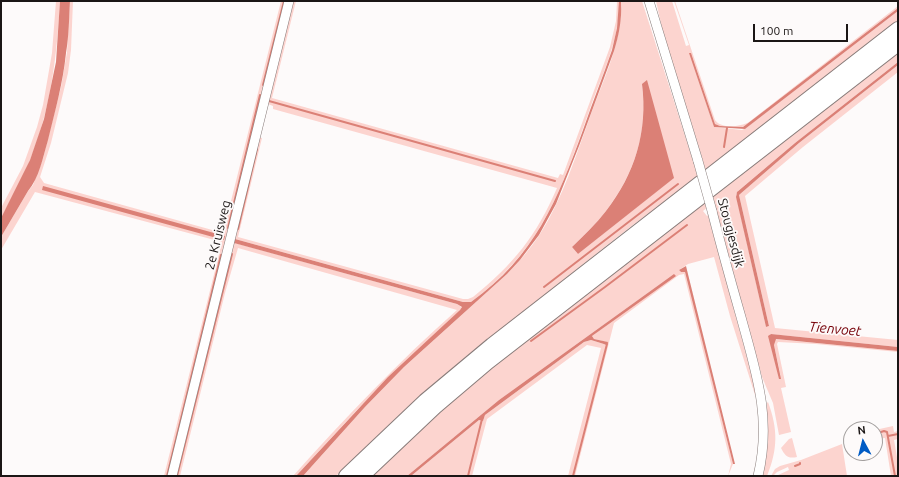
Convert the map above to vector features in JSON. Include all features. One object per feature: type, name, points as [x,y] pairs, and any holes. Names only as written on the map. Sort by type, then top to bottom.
[{"type":"highway","points":[[346,476],[425,401],[492,345],[898,29]]},
{"type":"highway","points":[[362,476],[435,408],[488,362],[898,44]]},
{"type":"street","name":"2e Kruisweg","points":[[172,476],[289,1]]},
{"type":"street","name":"Stougjesdijk","points":[[649,1],[698,161],[762,398],[764,431],[758,476]]},
{"type":"shaded area","points":[[56,1],[60,1],[57,41],[48,102],[37,141],[27,167],[1,218],[1,208],[23,166],[43,105],[52,53]]},
{"type":"shaded area","points":[[60,1],[70,1],[68,34],[61,86],[48,140],[35,180],[1,237],[1,218],[30,160],[44,119],[56,62]]},
{"type":"shaded area","points":[[70,1],[73,1],[71,50],[68,73],[51,143],[40,177],[44,183],[223,233],[281,1],[287,1],[171,476],[164,476],[222,242],[35,192],[1,250],[1,237],[33,185],[43,158],[61,87],[67,52]]},
{"type":"shaded area","points":[[290,1],[296,1],[272,98],[558,178],[560,174],[563,175],[610,47],[616,21],[617,1],[619,1],[619,14],[611,52],[572,159],[549,212],[517,259],[496,281],[471,302],[463,302],[235,239],[235,243],[457,304],[462,308],[357,410],[296,476],[293,476],[373,390],[435,329],[457,310],[238,248],[225,293],[180,476],[174,476],[257,137],[262,138],[238,237],[463,299],[473,297],[512,261],[532,235],[557,188],[273,109],[273,106],[268,104]]},
{"type":"shaded area","points":[[619,1],[621,1],[621,21],[614,51],[556,204],[539,235],[507,274],[404,367],[365,407],[303,476],[296,476],[388,377],[462,307],[457,304],[234,243],[235,239],[463,302],[471,302],[512,266],[528,246],[553,203],[564,180],[612,50],[617,28]]},
{"type":"shaded area","points":[[621,1],[642,1],[694,164],[702,158],[663,33],[656,1],[672,1],[686,46],[689,45],[675,1],[715,120],[726,126],[741,125],[749,122],[898,6],[898,8],[743,127],[720,126],[715,124],[691,53],[714,127],[742,130],[898,11],[898,20],[697,177],[629,228],[467,356],[397,417],[336,476],[303,476],[365,407],[404,367],[507,274],[536,240],[556,206],[574,160],[612,59],[621,16]],"holes":[[[642,84],[673,178],[578,254],[572,247],[606,211],[625,182],[632,167],[641,135],[643,119]]]},
{"type":"shaded area","points":[[898,8],[898,11],[745,129],[714,127],[689,53],[691,53],[715,124],[720,126],[743,127]]},
{"type":"shaded area","points":[[898,53],[898,62],[795,143],[738,191],[736,195],[766,327],[769,326],[739,195],[799,143],[898,65],[898,72],[803,147],[745,196],[775,328],[898,340],[898,347],[770,334],[781,378],[774,345],[775,339],[898,352],[778,342],[777,344],[786,387],[781,388],[791,432],[779,435],[773,403],[762,377],[714,202],[703,211],[707,216],[708,215],[752,375],[756,393],[755,395],[730,316],[714,257],[688,264],[679,270],[681,272],[685,272],[733,464],[728,476],[731,464],[684,274],[679,275],[614,323],[575,476],[568,476],[601,348],[587,345],[487,419],[472,476],[411,476],[479,420],[483,421],[485,415],[584,342],[591,340],[607,345],[607,342],[594,339],[592,336],[674,274],[499,400],[407,476],[370,476],[420,429],[481,376]]},
{"type":"shaded area","points":[[898,62],[898,65],[799,143],[739,195],[769,326],[766,327],[736,197],[737,192],[795,143]]},
{"type":"shaded area","points":[[647,80],[674,178],[578,254],[572,247],[606,211],[625,182],[632,167],[641,135],[643,118],[642,84]]},
{"type":"shaded area","points":[[43,186],[225,236],[224,240],[42,190]]},
{"type":"shaded area","points":[[686,266],[735,464],[733,464],[685,272],[681,272],[679,270]]},
{"type":"shaded area","points":[[674,274],[676,276],[592,336],[594,339],[608,342],[607,345],[591,340],[584,342],[485,415],[483,421],[479,420],[411,476],[407,476],[499,400]]},
{"type":"shaded area","points":[[771,334],[898,347],[898,351],[776,339],[774,345],[781,379],[779,379],[768,336]]},
{"type":"shaded area","points":[[768,402],[774,421],[775,448],[767,476],[762,476],[767,447]]},
{"type":"shaded area","points":[[893,426],[894,432],[898,431],[898,439],[894,440],[898,463],[898,476],[891,476],[885,438],[883,438],[883,428]]},
{"type":"shaded area","points":[[792,438],[797,457],[791,458],[784,453],[781,448],[789,439]]},
{"type":"shaded area","points":[[842,444],[843,461],[845,461],[847,476],[776,476],[789,470],[788,467],[771,476],[775,469],[780,466],[801,460]]},
{"type":"waterway","points":[[263,85],[284,1]]},
{"type":"waterway","points":[[228,228],[260,95]]},
{"type":"waterway","points":[[269,101],[555,181]]},
{"type":"waterway","points":[[724,147],[727,128]]},
{"type":"waterway","points":[[238,229],[257,149]]},
{"type":"waterway","points":[[544,287],[678,184]]},
{"type":"waterway","points":[[531,341],[687,225]]},
{"type":"waterway","points":[[177,476],[232,254]]},
{"type":"waterway","points":[[167,476],[221,255]]},
{"type":"waterway","points":[[573,476],[607,344],[605,343]]},
{"type":"waterway","points":[[468,476],[482,419]]},
{"type":"waterway","points":[[883,431],[887,432],[895,476]]},
{"type":"waterway","points":[[888,436],[898,434]]},
{"type":"waterway","points":[[795,466],[800,463]]},
{"type":"water label","name":"Tienvoet","points":[[835,329]]}]
